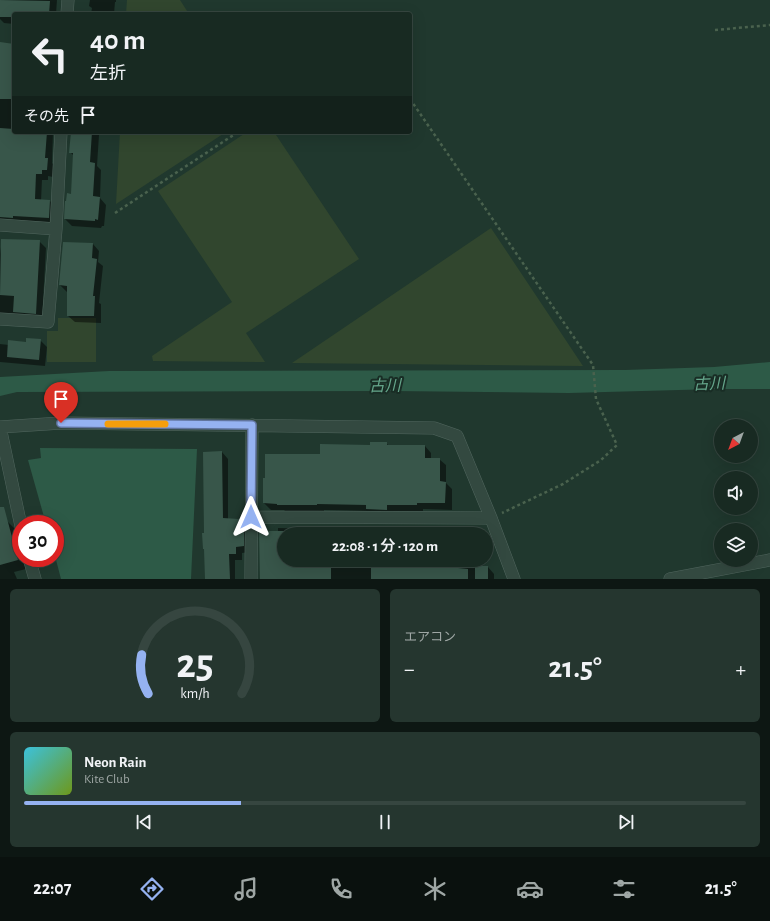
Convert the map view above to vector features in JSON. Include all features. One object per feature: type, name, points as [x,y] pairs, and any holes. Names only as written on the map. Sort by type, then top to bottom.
[{"type":"street","points":[[67,12],[68,0]]},
{"type":"street","points":[[0,319],[48,322],[56,229],[61,134]]},
{"type":"street","points":[[0,225],[56,229]]},
{"type":"street","points":[[19,515],[0,427],[61,423],[434,428],[457,436],[491,518],[514,579]]},
{"type":"street","points":[[251,579],[252,425]]},
{"type":"street","points":[[251,517],[491,518]]},
{"type":"street","points":[[670,579],[770,560]]},
{"type":"street","points":[[32,567],[35,579]]},
{"type":"path","points":[[714,30],[770,25]]},
{"type":"path","points":[[412,102],[592,365],[596,399],[617,445],[601,460],[563,484],[491,518]]},
{"type":"path","points":[[115,213],[235,134]]},
{"type":"shaded area","points":[[127,0],[180,0],[188,12],[126,12]]},
{"type":"shaded area","points":[[120,134],[223,134],[116,204]]},
{"type":"shaded area","points":[[244,134],[275,134],[359,259],[246,333],[265,362],[153,361],[152,356],[232,302],[158,191]]},
{"type":"shaded area","points":[[491,228],[583,366],[292,363]]},
{"type":"shaded area","points":[[58,318],[96,318],[96,362],[47,362],[47,331],[58,331]]},
{"type":"water","name":"古川","points":[[770,362],[770,389],[569,393],[393,391],[17,392],[0,396],[0,377],[109,371],[625,370],[714,367]]},
{"type":"water","points":[[40,448],[197,449],[191,579],[61,579],[58,567],[64,567],[64,515],[43,515],[28,460],[41,458]]},
{"type":"building","points":[[0,0],[50,1],[49,12],[12,12],[12,17],[0,17]]},
{"type":"building","points":[[0,42],[12,44],[12,99],[0,99]]},
{"type":"building","points":[[0,128],[12,129],[12,134],[47,134],[45,158],[48,158],[47,170],[42,170],[42,174],[36,174],[35,199],[50,200],[49,218],[13,216],[13,218],[0,217]]},
{"type":"building","points":[[71,134],[92,134],[90,162],[95,163],[93,196],[100,197],[98,220],[64,219],[67,193],[71,194],[73,153],[69,153]]},
{"type":"building","points":[[1,239],[40,240],[36,314],[13,312],[14,296],[0,295]]},
{"type":"building","points":[[63,242],[93,243],[92,258],[97,259],[93,296],[95,296],[94,316],[67,316],[67,286],[59,285]]},
{"type":"building","points":[[26,338],[41,339],[39,360],[7,357],[8,340],[26,342]]},
{"type":"building","points":[[370,442],[387,442],[387,445],[425,445],[425,458],[440,458],[440,481],[446,482],[445,503],[387,505],[387,510],[366,509],[366,505],[277,505],[263,503],[265,454],[320,454],[320,444],[370,445]]},
{"type":"building","points":[[222,451],[223,518],[239,519],[239,526],[242,526],[242,530],[244,530],[244,546],[236,547],[236,554],[229,554],[230,579],[205,579],[202,533],[204,533],[203,452]]},
{"type":"building","points":[[0,507],[4,507],[12,537],[12,562],[0,565]]},
{"type":"building","points":[[259,531],[277,531],[277,567],[331,567],[331,579],[260,579]]},
{"type":"building","points":[[371,567],[458,567],[468,569],[468,579],[371,579]]},
{"type":"building","points":[[475,567],[488,567],[488,579],[475,579]]},
{"type":"slow traffic","points":[[108,424],[165,424]]},
{"type":"route","points":[[61,423],[252,425],[251,517]]}]
